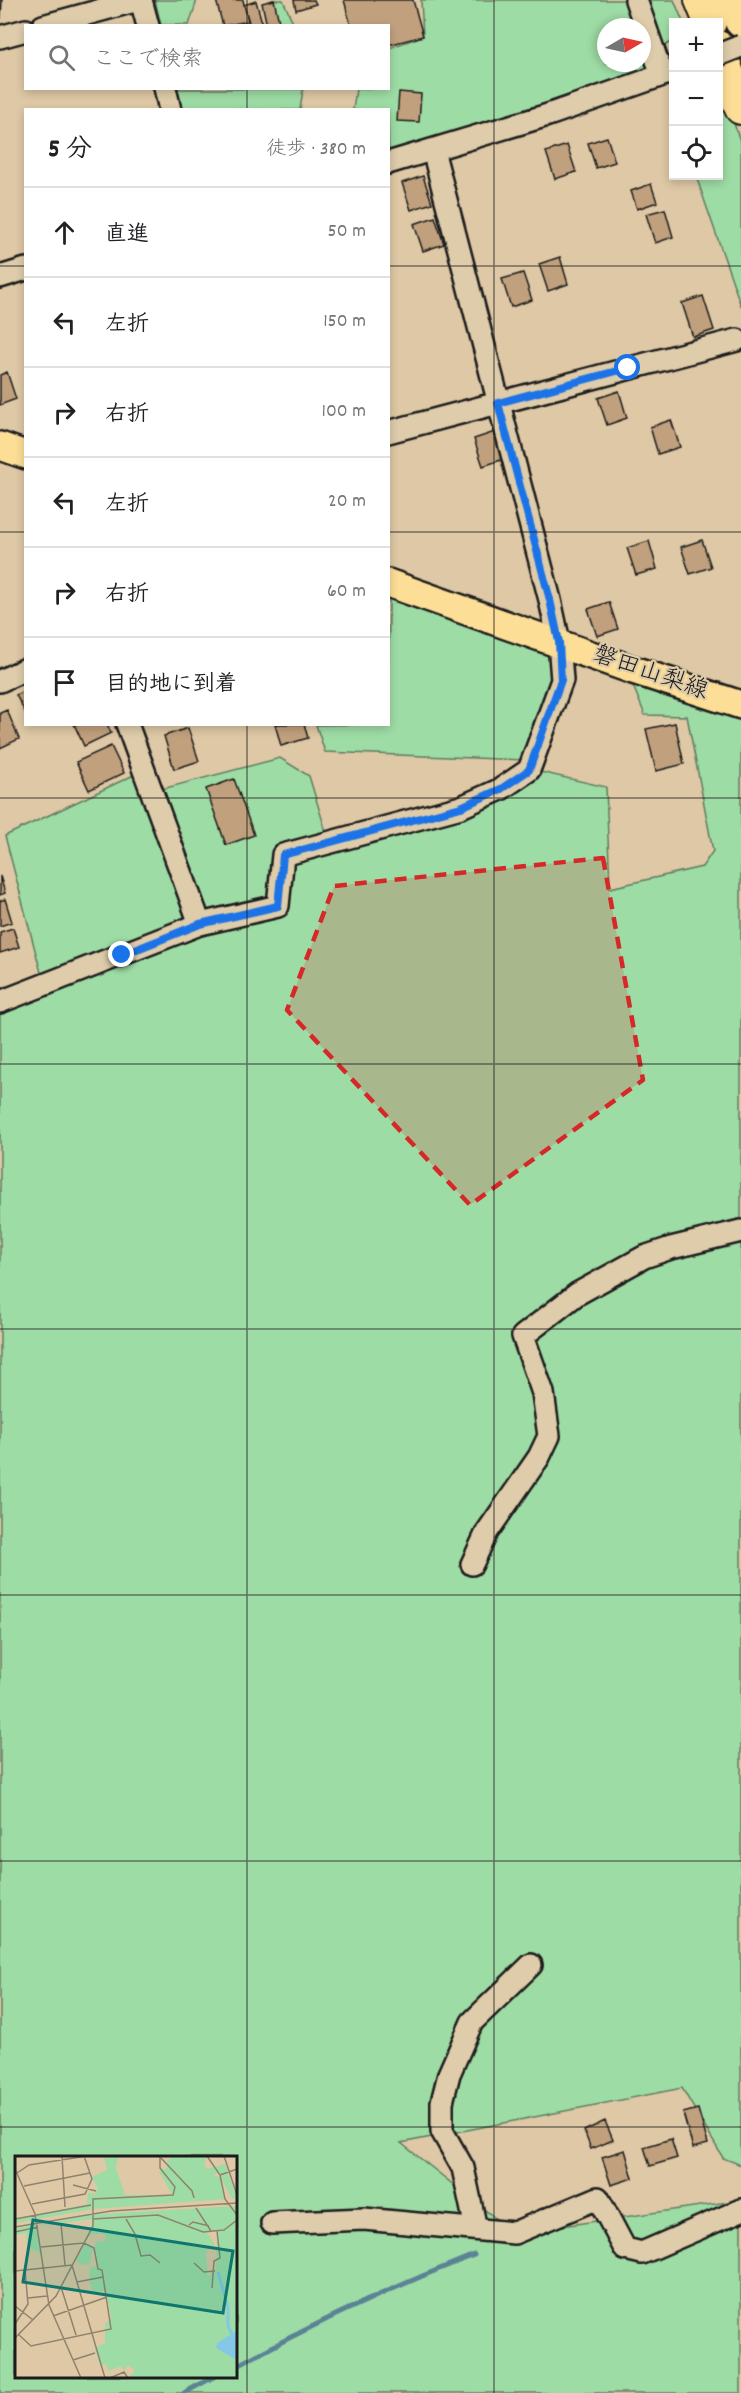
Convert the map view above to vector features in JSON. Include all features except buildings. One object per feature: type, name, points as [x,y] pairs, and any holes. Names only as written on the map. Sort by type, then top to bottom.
[{"type":"highway","points":[[701,0],[708,18]]},
{"type":"highway","points":[[734,0],[741,21]]},
{"type":"highway","points":[[723,60],[741,108]]},
{"type":"main road","name":"磐田山梨線","points":[[390,584],[633,670],[741,705]]},
{"type":"street","points":[[50,24],[140,0],[147,24]]},
{"type":"street","points":[[390,162],[548,115],[668,73],[636,0]]},
{"type":"street","points":[[0,37],[24,31]]},
{"type":"street","points":[[723,53],[741,46]]},
{"type":"street","points":[[165,90],[170,108]]},
{"type":"street","points":[[0,1002],[200,924],[278,906],[283,855],[461,807],[501,789],[529,770],[561,680],[559,642],[433,150]]},
{"type":"street","points":[[0,277],[24,270]]},
{"type":"street","points":[[390,431],[737,340]]},
{"type":"street","points":[[0,681],[24,670]]},
{"type":"street","points":[[128,726],[200,924]]},
{"type":"street","points":[[472,1564],[487,1532],[539,1457],[549,1436],[543,1394],[523,1336],[577,1294],[644,1257],[741,1231]]},
{"type":"street","points":[[476,2229],[463,2168],[442,2131],[442,2102],[448,2074],[472,2022],[531,1965]]},
{"type":"street","points":[[272,2223],[364,2219],[514,2233],[598,2198],[625,2249],[642,2253],[741,2210]]},
{"type":"highlighted area","points":[[603,858],[643,1080],[470,1205],[287,1010],[334,886]]},
{"type":"green space","points":[[155,0],[197,0],[189,24],[161,24]]},
{"type":"green space","points":[[272,0],[283,0],[294,24],[278,24]]},
{"type":"green space","points":[[421,0],[674,0],[681,18],[669,18],[669,43],[654,52],[652,78],[390,161],[390,108],[353,108],[356,90],[390,90],[390,48],[423,36]]},
{"type":"green space","points":[[175,90],[303,90],[300,108],[181,108]]},
{"type":"green space","points":[[723,92],[741,144],[741,306],[697,180],[723,180]]},
{"type":"green space","points":[[390,596],[554,651],[560,685],[526,760],[325,752],[316,726],[390,726]]},
{"type":"green space","points":[[629,676],[741,706],[741,2165],[723,2158],[682,2088],[401,2143],[514,2233],[741,2200],[741,2393],[0,2393],[0,1002],[44,984],[5,836],[138,773],[151,792],[280,758],[309,776],[327,835],[283,855],[536,771],[606,787],[610,888],[702,867],[713,851],[687,716],[645,715]]},
{"type":"waterway","points":[[237,2365],[353,2307],[474,2255]]},
{"type":"waterway","points":[[184,2393],[211,2378]]},
{"type":"route","points":[[122,955],[200,924],[278,906],[283,855],[461,807],[501,789],[529,770],[561,680],[559,642],[498,403],[628,368]]}]
